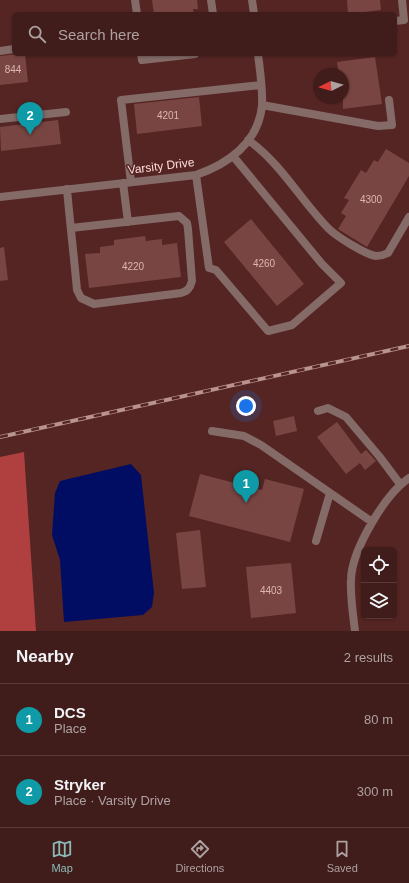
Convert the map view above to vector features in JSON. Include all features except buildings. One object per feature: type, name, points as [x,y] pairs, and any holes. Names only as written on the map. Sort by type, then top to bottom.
[{"type":"street","points":[[135,0],[137,12]]},
{"type":"street","points":[[211,0],[213,12]]},
{"type":"street","points":[[252,0],[254,12]]},
{"type":"street","points":[[397,21],[404,20],[402,0]]},
{"type":"street","points":[[0,51],[12,49]]},
{"type":"street","points":[[141,56],[142,60],[177,56]]},
{"type":"street","name":"Varsity Drive","points":[[0,197],[196,175],[214,169],[233,156],[248,140],[259,119],[262,105],[258,56]]},
{"type":"street","points":[[128,222],[127,183],[121,100],[261,85]]},
{"type":"street","points":[[262,105],[378,126],[392,125],[389,100]]},
{"type":"street","points":[[0,119],[66,112]]},
{"type":"street","points":[[248,140],[257,147],[289,181],[330,230],[368,254],[382,256],[388,253],[409,217]]},
{"type":"street","points":[[196,175],[209,268],[216,270],[268,330],[292,325],[341,283],[233,156]]},
{"type":"street","points":[[67,190],[77,290],[81,298],[86,302],[94,304],[186,291],[190,287],[192,281],[187,223],[179,216],[71,228]]},
{"type":"street","points":[[318,411],[328,408],[346,417],[379,456],[400,484]]},
{"type":"street","points":[[212,431],[244,436],[261,445],[372,522]]},
{"type":"street","points":[[355,631],[351,578],[360,547],[372,522],[400,484],[409,478]]},
{"type":"street","points":[[316,541],[330,493]]},
{"type":"shaded area","points":[[24,452],[36,631],[0,631],[0,457]]},
{"type":"shaded area","points":[[131,464],[141,475],[154,593],[152,607],[143,615],[64,622],[60,560],[52,535],[55,493],[60,481]]},
{"type":"railway","points":[[0,437],[409,346]]},
{"type":"place","name":"Stryker","points":[[30,135]]},
{"type":"place","name":"DCS","points":[[246,503]]}]
